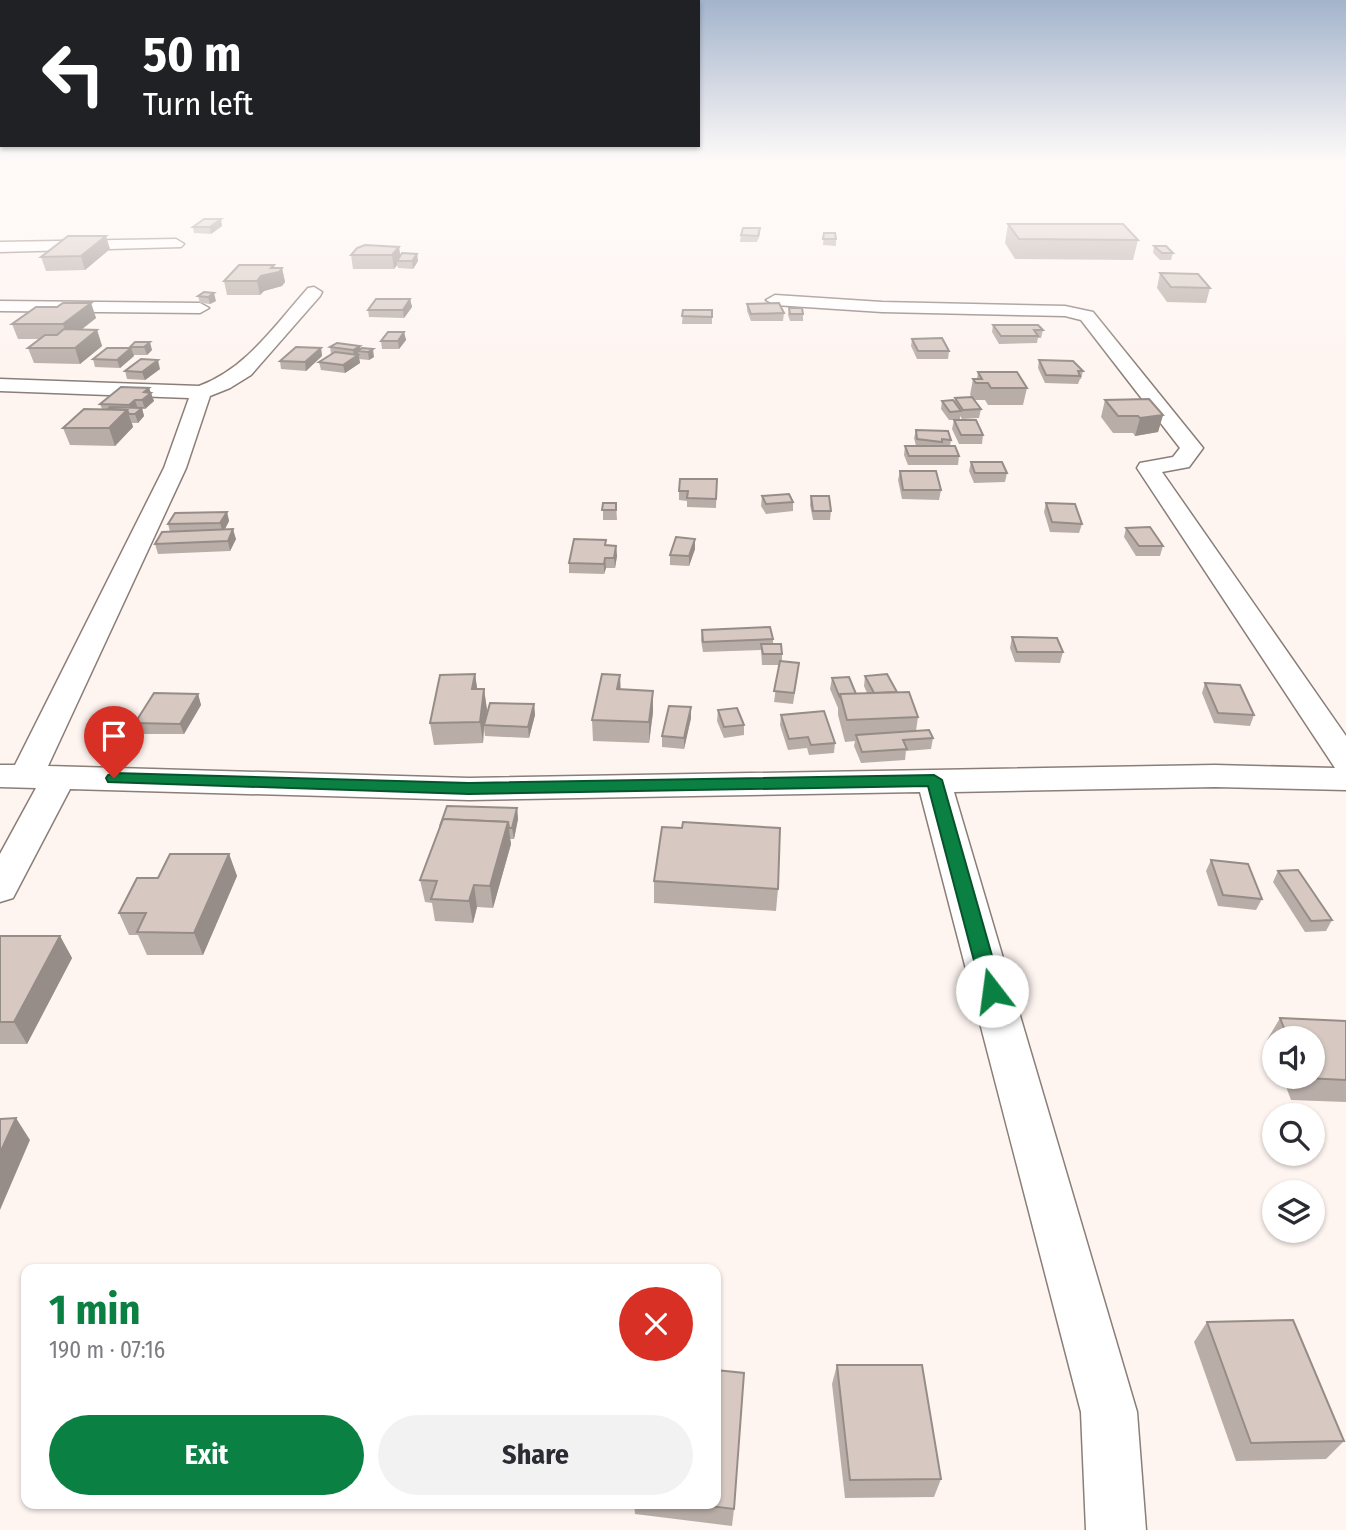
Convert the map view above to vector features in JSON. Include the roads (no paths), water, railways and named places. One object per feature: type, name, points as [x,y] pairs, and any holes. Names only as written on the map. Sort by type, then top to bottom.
[{"type":"street","points":[[4,254],[27,248],[71,244],[176,244]]},
{"type":"street","points":[[0,385],[201,392],[223,384],[244,370],[314,292]]},
{"type":"street","points":[[775,300],[882,307],[1065,311],[1087,316],[1192,448],[1181,462],[1149,468],[1346,761]]},
{"type":"street","points":[[3,309],[200,307]]},
{"type":"street","points":[[0,888],[29,776],[176,468],[201,392]]},
{"type":"street","points":[[29,776],[469,789],[1215,776],[1346,779]]},
{"type":"street","points":[[934,780],[1108,1412],[1116,1530]]}]
